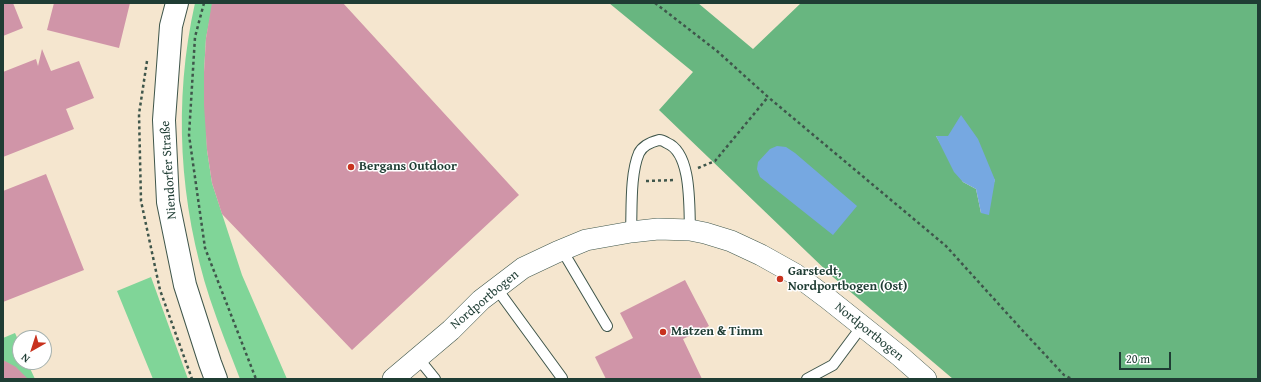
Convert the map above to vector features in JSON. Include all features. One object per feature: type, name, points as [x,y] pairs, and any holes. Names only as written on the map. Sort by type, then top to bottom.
[{"type":"main road","name":"Niendorfer Straße","points":[[177,3],[172,26],[164,120],[168,202],[185,285],[216,379]]},
{"type":"street","name":"Nordportbogen","points":[[393,379],[450,330],[481,300],[523,268],[586,240],[658,229],[690,230],[731,241],[761,255],[795,274],[901,357],[926,379]]},
{"type":"lane","points":[[631,232],[634,166],[640,151],[648,142],[661,140],[673,145],[681,156],[687,176],[690,230]]},
{"type":"lane","points":[[562,250],[607,326]]},
{"type":"lane","points":[[497,289],[562,378]]},
{"type":"lane","points":[[807,379],[833,365],[862,326]]},
{"type":"lane","points":[[418,358],[435,379]]},
{"type":"path","points":[[204,3],[195,37],[189,135],[205,248],[256,379]]},
{"type":"path","points":[[655,3],[717,51],[768,97],[946,246],[1028,337],[1064,375],[1072,379]]},
{"type":"path","points":[[633,181],[687,176],[715,161],[768,97]]},
{"type":"green space","points":[[195,3],[213,3],[206,38],[204,72],[207,150],[212,183],[242,275],[287,379],[240,379],[213,309],[200,263],[191,226],[186,189],[182,115],[188,40]]},
{"type":"green space","points":[[609,3],[698,3],[753,49],[801,3],[1258,3],[1258,379],[953,379],[833,277],[659,110],[693,72]],"holes":[[[936,136],[948,136],[995,180],[981,213],[976,189],[963,182]]]},
{"type":"green space","points":[[151,277],[188,379],[153,379],[117,291]]},
{"type":"green space","points":[[12,334],[12,368],[3,361],[3,338]]},
{"type":"green space","points":[[14,370],[31,370],[35,379],[26,379]]},
{"type":"water","points":[[961,115],[978,139],[995,180],[989,215],[981,213],[976,189],[963,182],[954,172],[936,136],[948,136]]},
{"type":"water","points":[[777,146],[786,147],[795,153],[857,206],[833,235],[760,177],[757,169],[758,162],[770,149]]},
{"type":"building","points":[[3,3],[13,3],[23,28],[3,36]]},
{"type":"building","points":[[54,3],[130,3],[119,48],[47,30]]},
{"type":"building","name":"Bergans Outdoor","points":[[212,3],[343,3],[519,195],[352,350],[222,214],[212,183],[207,150],[204,105],[206,38]]},
{"type":"building","points":[[42,49],[51,71],[79,61],[94,98],[66,109],[74,129],[3,157],[3,72],[36,59],[38,66]]},
{"type":"building","points":[[46,174],[84,270],[3,302],[3,191]]},
{"type":"building","name":"Matzen & Timm","points":[[685,280],[709,326],[683,339],[702,379],[606,379],[595,357],[633,338],[620,313]]},
{"type":"building","points":[[3,360],[12,365],[12,370],[19,370],[28,379],[3,379]]},
{"type":"place","name":"Bergans Outdoor","points":[[351,167]]},
{"type":"place","name":"Garstedt, Nordportbogen (Ost)","points":[[780,279]]},
{"type":"place","name":"Matzen & Timm","points":[[663,332]]}]
